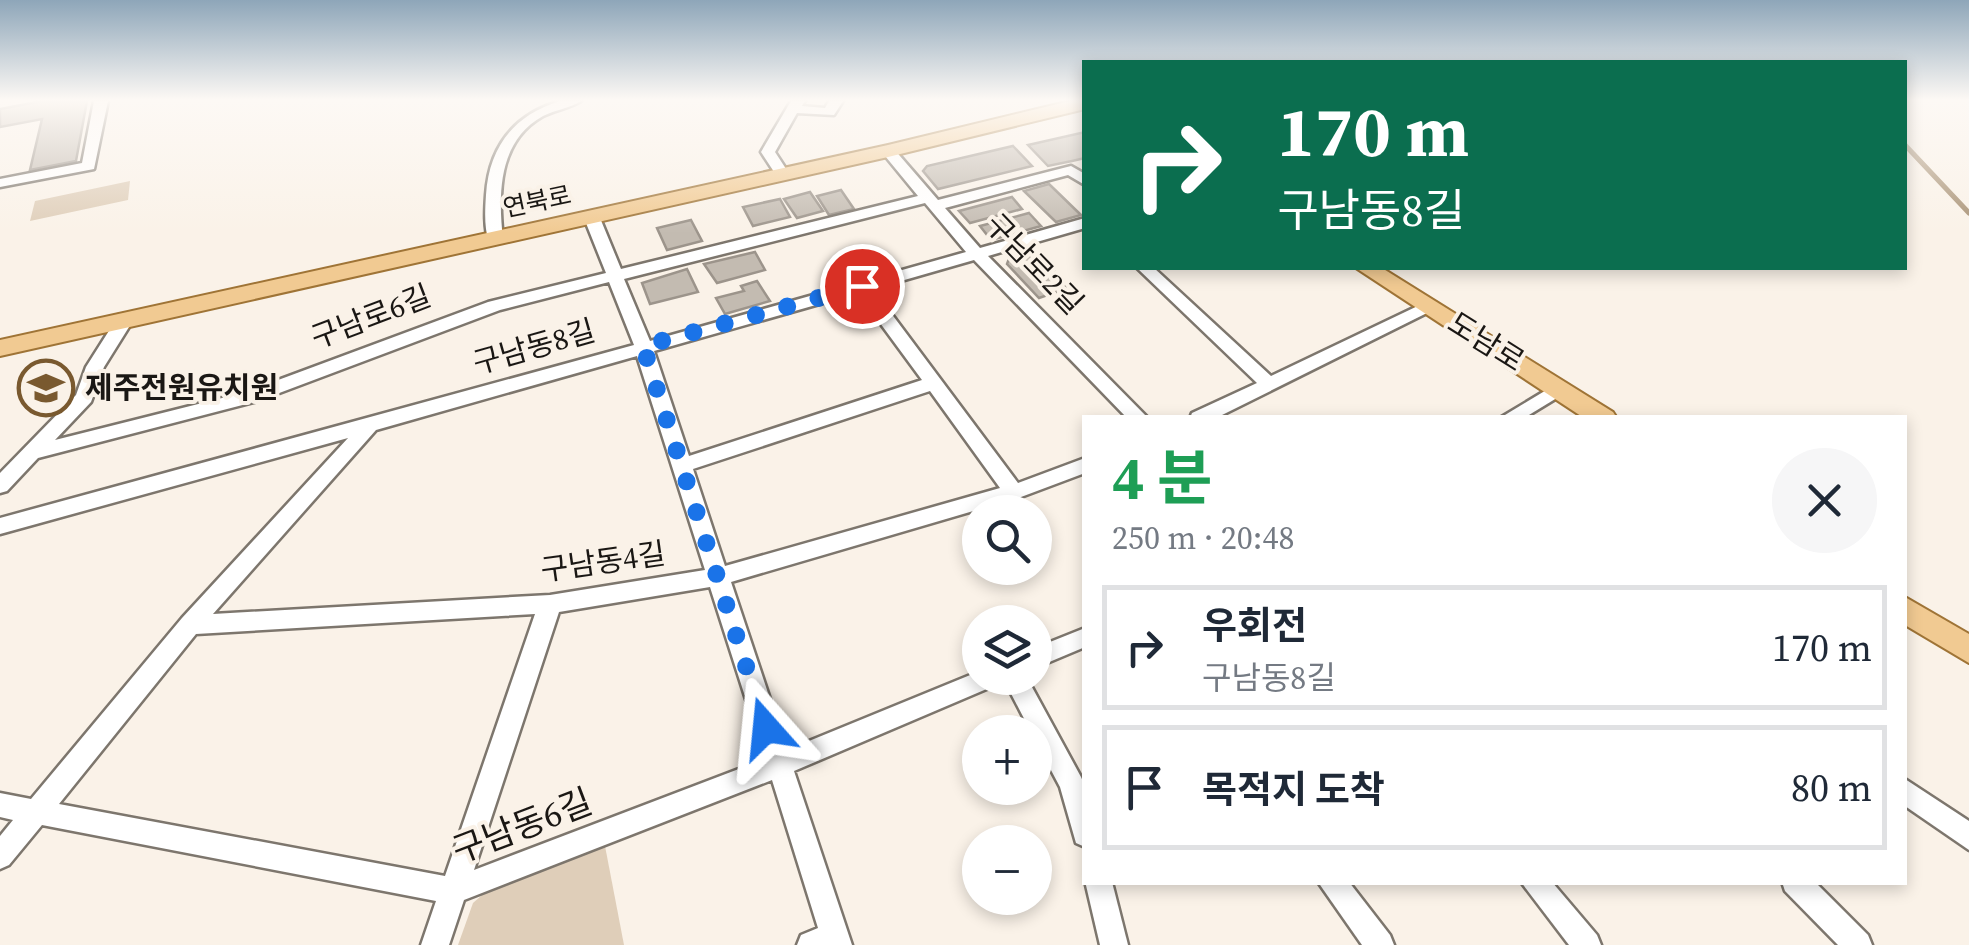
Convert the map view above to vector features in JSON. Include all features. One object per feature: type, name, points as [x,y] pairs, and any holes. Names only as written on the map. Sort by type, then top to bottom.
[{"type":"main road","name":"연북로","points":[[0,348],[912,145]]},
{"type":"main road","name":"도남로","points":[[1371,270],[1599,415]]},
{"type":"main road","points":[[1907,610],[1969,650]]},
{"type":"street","points":[[0,183],[90,166],[94,145]]},
{"type":"street","points":[[496,239],[491,203],[505,145]]},
{"type":"street","points":[[772,145],[768,152],[782,175]]},
{"type":"street","name":"구남로2길","points":[[888,151],[977,254],[1135,415]]},
{"type":"street","name":"구남로6길","points":[[32,453],[251,397],[494,306],[616,273],[1072,170],[1082,178]]},
{"type":"street","points":[[592,218],[643,346],[682,465],[778,766],[828,941]]},
{"type":"street","name":"구남동8길","points":[[0,526],[368,427],[643,346],[1082,225]]},
{"type":"street","points":[[1148,270],[1270,384]]},
{"type":"street","points":[[862,286],[1014,492]]},
{"type":"street","points":[[1205,415],[1430,308]]},
{"type":"street","points":[[0,486],[84,398],[95,366],[125,319]]},
{"type":"street","points":[[682,465],[934,383]]},
{"type":"street","points":[[1514,415],[1558,389]]},
{"type":"street","points":[[0,856],[190,624],[368,427]]},
{"type":"street","name":"구남동4길","points":[[190,624],[550,604],[717,577],[1014,492],[1082,466]]},
{"type":"street","points":[[436,945],[550,604]]},
{"type":"street","points":[[1052,651],[1082,638]]},
{"type":"street","name":"구남동6길","points":[[0,805],[453,891],[778,766],[962,689]]},
{"type":"street","points":[[1024,695],[1072,785],[1082,823]]},
{"type":"street","points":[[1907,792],[1969,838]]},
{"type":"street","points":[[1099,885],[1114,945]]},
{"type":"street","points":[[1333,885],[1380,945]]},
{"type":"street","points":[[1537,885],[1587,945]]},
{"type":"street","points":[[1798,885],[1858,945]]},
{"type":"shaded area","points":[[130,181],[128,200],[30,221],[35,201]]},
{"type":"shaded area","points":[[605,846],[624,945],[458,945],[473,903],[490,888]]},
{"type":"building","points":[[36,145],[79,145],[76,161],[30,170]]},
{"type":"building","points":[[1028,145],[1082,145],[1082,159],[1048,166]]},
{"type":"building","points":[[1013,146],[1032,166],[938,189],[923,171],[927,166]]},
{"type":"building","points":[[1049,184],[1081,215],[1056,222],[1024,191]]},
{"type":"building","points":[[841,190],[854,209],[829,215],[817,196]]},
{"type":"building","points":[[810,192],[823,211],[797,218],[784,199]]},
{"type":"building","points":[[1012,197],[1022,209],[970,223],[959,211]]},
{"type":"building","points":[[780,199],[790,217],[753,226],[743,207]]},
{"type":"building","points":[[1029,213],[1041,226],[991,240],[980,226]]},
{"type":"building","points":[[691,220],[702,241],[667,250],[657,228]]},
{"type":"building","points":[[1032,249],[1068,288],[1039,298],[1007,264],[1010,256]]},
{"type":"building","points":[[755,252],[765,270],[717,283],[704,264]]},
{"type":"building","points":[[687,269],[698,292],[650,304],[642,283]]},
{"type":"building","points":[[757,281],[770,301],[725,314],[716,298],[744,291],[741,286]]},
{"type":"waterway","points":[[1907,147],[1969,213]]},
{"type":"place","name":"제주전원유치원","points":[[46,388]]},
{"type":"route","points":[[766,728],[643,346],[862,286]]}]
